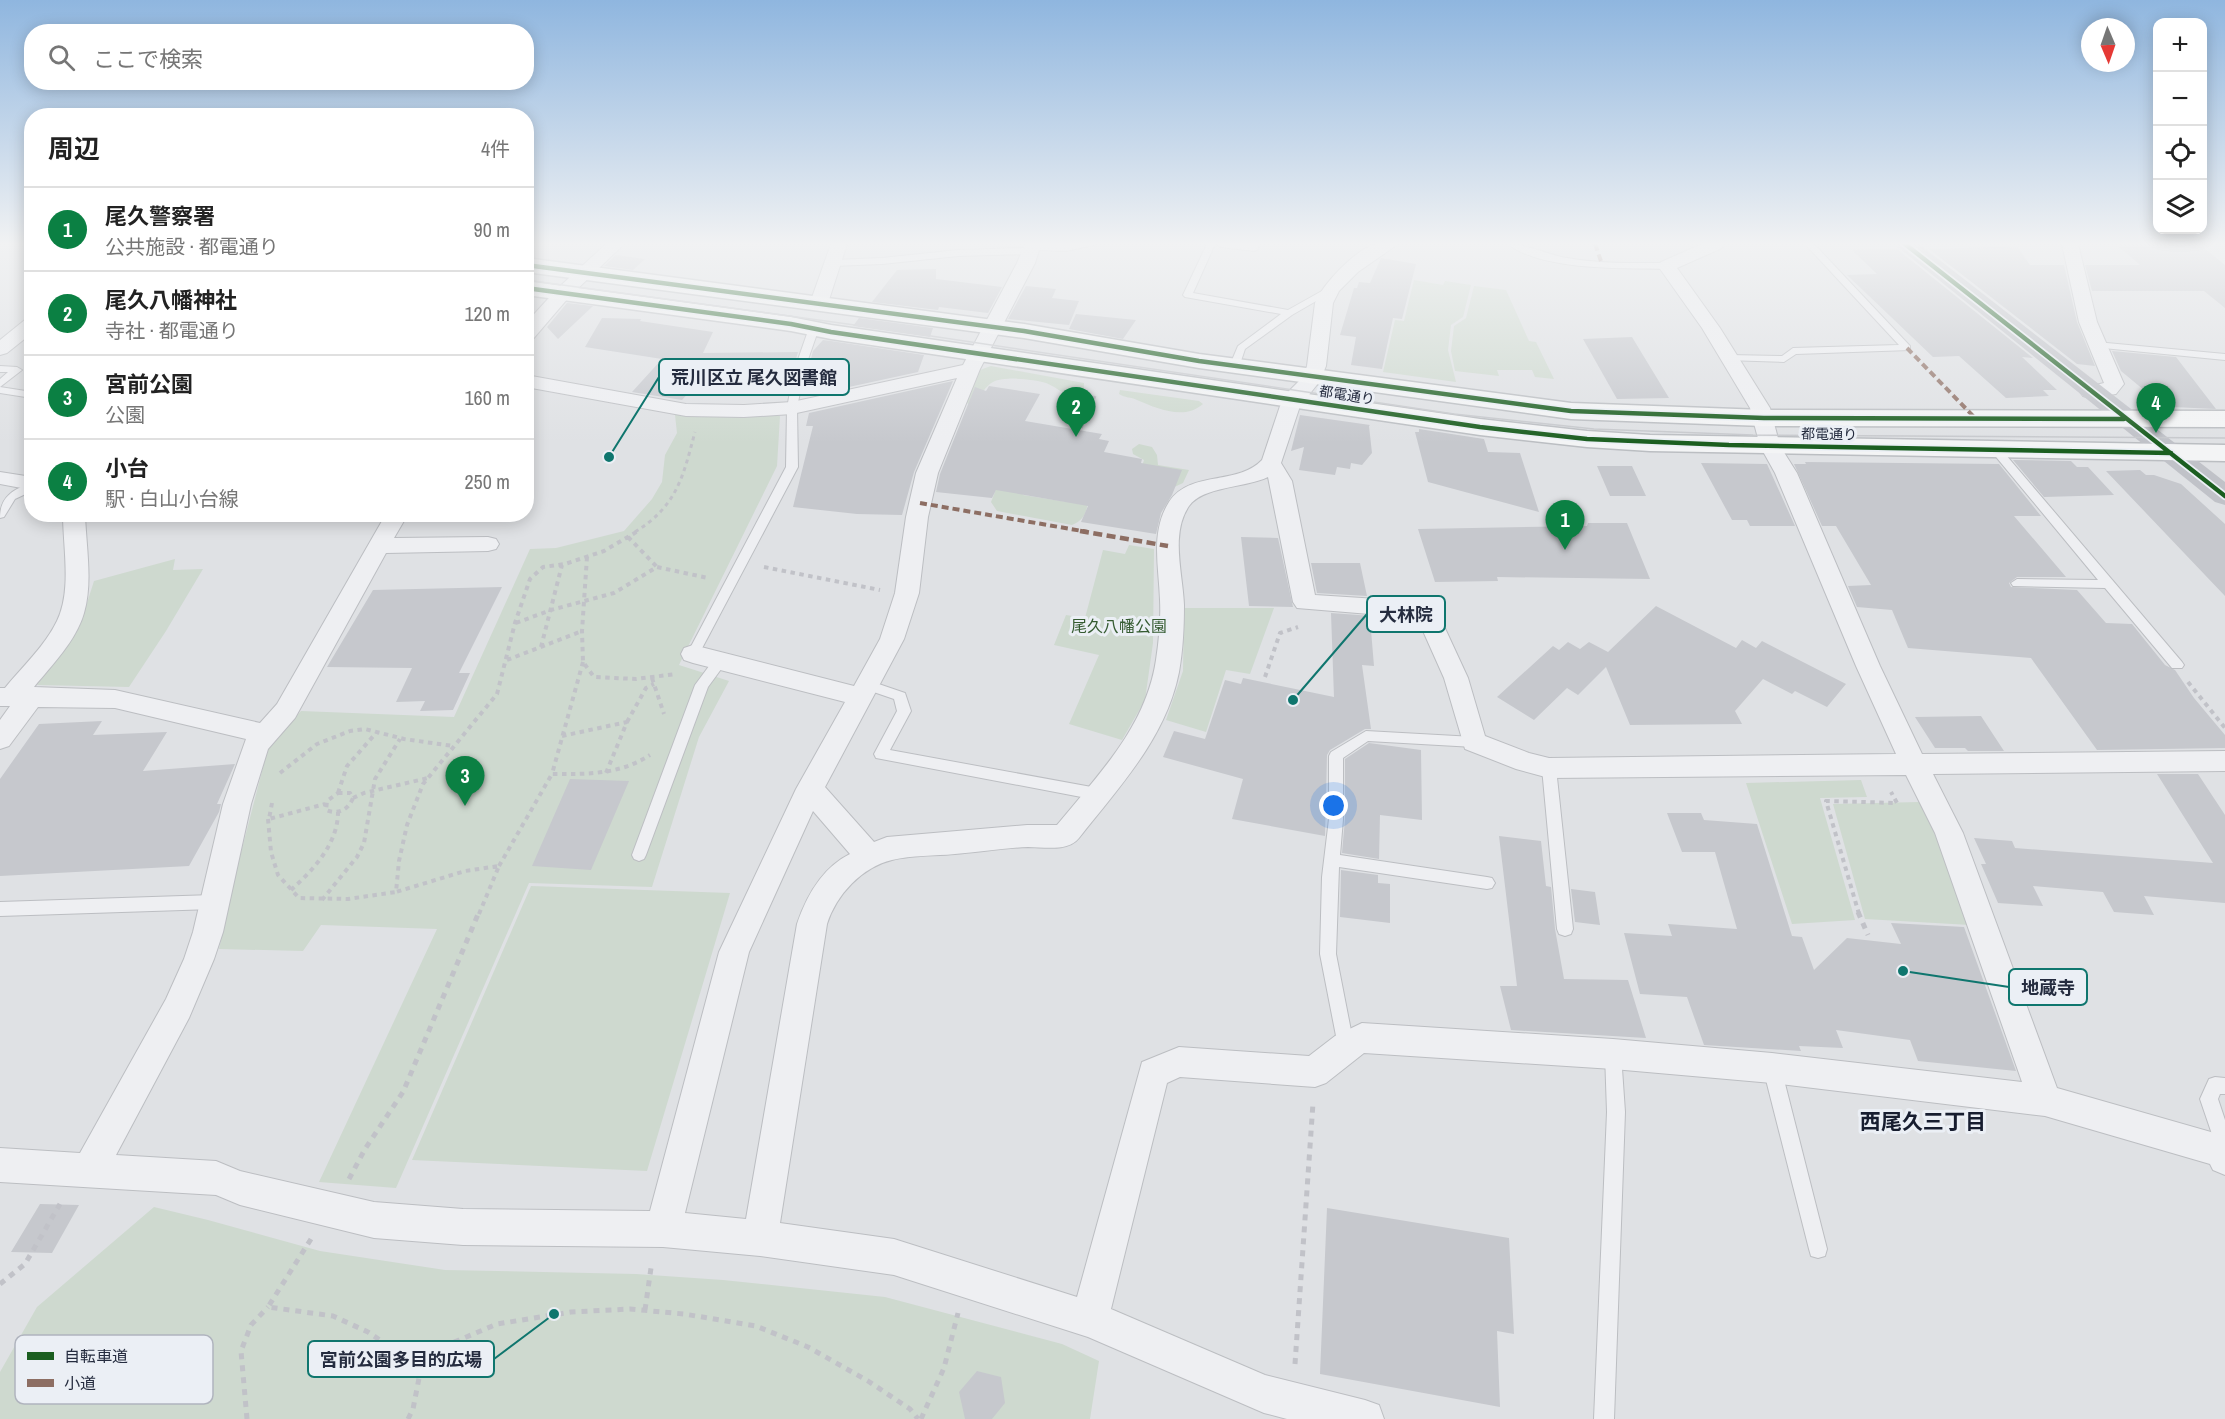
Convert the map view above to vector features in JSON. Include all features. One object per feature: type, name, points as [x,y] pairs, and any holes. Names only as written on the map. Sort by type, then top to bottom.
[{"type":"main road","name":"都電通り","points":[[686,310],[814,328],[975,361],[1293,399],[1564,437],[1650,443],[1770,446],[2225,453]]},
{"type":"main road","name":"都電通り","points":[[871,310],[1235,365],[1571,411],[1764,418],[2225,419]]},
{"type":"main road","points":[[1987,310],[2225,496]]},
{"type":"street","points":[[534,326],[548,310]]},
{"type":"street","points":[[663,1229],[734,952],[810,789],[892,639],[907,593],[917,517],[927,473],[975,361],[1000,310]]},
{"type":"street","points":[[760,1238],[812,924],[818,905],[832,884],[870,857],[887,849],[1027,836],[1056,837],[1066,834],[1130,752],[1159,705],[1170,646],[1172,603],[1168,546],[1171,525],[1179,503],[1190,492],[1262,473],[1271,463],[1293,399],[1314,376],[1323,310]]},
{"type":"street","points":[[1697,310],[1729,358],[1764,418],[1770,446],[1785,473],[1868,666],[1949,833],[2045,1100]]},
{"type":"street","points":[[2085,310],[2096,345],[2114,384],[2109,390],[2090,392]]},
{"type":"street","points":[[0,349],[24,330]]},
{"type":"street","points":[[534,382],[686,410],[792,408],[975,361]]},
{"type":"street","points":[[1271,463],[1281,481],[1305,602],[1409,609],[1429,617],[1456,678],[1474,742],[1526,762],[1549,768],[2225,760]]},
{"type":"street","points":[[0,478],[24,483]]},
{"type":"street","points":[[0,739],[15,696],[63,631],[72,614],[75,591],[74,522]]},
{"type":"street","points":[[90,1169],[178,1008],[200,959],[231,828],[256,745],[286,711],[392,522]]},
{"type":"street","points":[[379,546],[488,544]]},
{"type":"street","points":[[693,654],[864,691]]},
{"type":"street","points":[[15,696],[115,699],[266,734]]},
{"type":"street","points":[[810,789],[870,857]]},
{"type":"street","points":[[1090,1319],[1153,1072],[1179,1062],[1315,1072],[1347,1046],[1362,1038],[1613,1054],[1772,1068],[2045,1100],[2223,1154]]},
{"type":"street","points":[[0,1165],[216,1178],[240,1188],[374,1220],[463,1227],[663,1229],[760,1238],[894,1257],[1090,1319],[1264,1394],[1365,1419]]},
{"type":"lane","points":[[1273,310],[1289,313]]},
{"type":"lane","points":[[1235,365],[1240,348],[1294,310]]},
{"type":"lane","points":[[1729,358],[1784,359],[1793,351],[1907,348],[1871,310]]},
{"type":"lane","points":[[693,654],[792,467],[792,408],[799,372],[814,328]]},
{"type":"lane","points":[[2096,345],[2225,357]]},
{"type":"lane","points":[[0,369],[17,370],[0,384]]},
{"type":"lane","points":[[0,390],[24,394]]},
{"type":"lane","points":[[1996,450],[2177,664]]},
{"type":"lane","points":[[0,513],[11,497],[24,490]]},
{"type":"lane","points":[[2017,583],[2110,584]]},
{"type":"lane","points":[[639,855],[702,685],[720,661]]},
{"type":"lane","points":[[864,691],[900,696],[904,711],[881,754],[1097,794]]},
{"type":"lane","points":[[1347,1046],[1328,954],[1336,756],[1365,736],[1474,742]]},
{"type":"lane","points":[[1549,768],[1565,929]]},
{"type":"lane","points":[[1333,860],[1486,883]]},
{"type":"lane","points":[[0,909],[213,902]]},
{"type":"lane","points":[[1604,1419],[1616,1112],[1613,1054]]},
{"type":"lane","points":[[1772,1068],[1818,1249]]},
{"type":"lane","points":[[2223,1154],[2224,1143],[2209,1099],[2215,1085],[2225,1086]]},
{"type":"path","points":[[1081,428],[1098,391]]},
{"type":"path","points":[[396,892],[399,861],[407,825],[423,784],[497,694],[515,623],[530,579],[543,567],[562,565],[604,551],[639,530],[669,503],[682,483],[701,411]]},
{"type":"path","points":[[628,537],[657,567],[730,583]]},
{"type":"path","points":[[347,1182],[365,1149],[403,1092],[499,866],[552,774],[583,662],[582,631],[587,557]]},
{"type":"path","points":[[741,563],[807,574],[842,585],[907,593]]},
{"type":"path","points":[[541,647],[562,565]]},
{"type":"path","points":[[515,623],[550,610],[614,593],[657,567]]},
{"type":"path","points":[[1265,677],[1280,633],[1307,624],[1305,602]]},
{"type":"path","points":[[507,660],[582,631]]},
{"type":"path","points":[[583,662],[594,677],[652,678],[688,670],[693,654]]},
{"type":"path","points":[[2177,664],[2177,669],[2225,728]]},
{"type":"path","points":[[652,678],[664,708],[664,720]]},
{"type":"path","points":[[606,773],[627,722],[646,687],[654,684]]},
{"type":"path","points":[[562,736],[627,722]]},
{"type":"path","points":[[278,782],[280,774],[294,759],[318,743],[338,734],[363,729],[400,739],[454,746]]},
{"type":"path","points":[[338,793],[347,766],[376,733]]},
{"type":"path","points":[[322,900],[357,857],[364,843],[375,779],[400,739]]},
{"type":"path","points":[[552,774],[620,772],[638,764],[652,753]]},
{"type":"path","points":[[1868,935],[1861,921],[1826,801],[1897,803],[1876,765]]},
{"type":"path","points":[[353,798],[429,777]]},
{"type":"path","points":[[231,828],[325,804],[338,793],[347,792],[353,798]]},
{"type":"path","points":[[325,804],[329,812],[338,812],[351,805],[353,798]]},
{"type":"path","points":[[273,800],[269,819],[271,852],[278,875],[299,898],[367,899],[465,871],[499,866]]},
{"type":"path","points":[[291,890],[304,878],[325,850],[334,835],[339,820],[338,812]]},
{"type":"path","points":[[1292,1401],[1315,1072]]},
{"type":"path","points":[[0,1284],[25,1264],[61,1202]]},
{"type":"path","points":[[247,1419],[242,1351],[251,1325],[268,1307],[312,1238]]},
{"type":"path","points":[[645,1310],[651,1268]]},
{"type":"path","points":[[268,1307],[333,1316],[368,1332],[421,1368]]},
{"type":"path","points":[[408,1419],[413,1409],[421,1368],[438,1349],[497,1324],[571,1312],[645,1310],[756,1326],[808,1347],[868,1381],[910,1409],[920,1419],[937,1388],[954,1338],[959,1309]]},
{"type":"green space","points":[[1407,310],[1465,310],[1463,317],[1451,325],[1448,350],[1456,382],[1383,372],[1395,320],[1404,321]]},
{"type":"green space","points":[[1468,310],[1515,310],[1529,341],[1536,342],[1554,379],[1535,377],[1532,370],[1497,370],[1499,376],[1455,371],[1451,351],[1454,326],[1466,318]]},
{"type":"green space","points":[[991,366],[1084,383],[1084,388],[1068,394],[1046,383],[1005,379],[990,384],[975,404],[968,404],[965,400],[977,371]]},
{"type":"green space","points":[[1120,390],[1199,401],[1203,404],[1187,412],[1170,411],[1121,395]]},
{"type":"green space","points":[[675,415],[780,416],[777,466],[679,665],[729,681],[699,737],[652,887],[529,883],[396,1188],[319,1182],[437,929],[321,925],[303,951],[219,949],[268,748],[301,711],[454,717],[530,549],[556,548],[624,531],[652,499],[662,482],[665,455],[677,433]]},
{"type":"green space","points":[[1139,444],[1152,447],[1157,455],[1158,465],[1189,470],[1183,483],[1170,489],[1142,466],[1144,460],[1133,454],[1132,449]]},
{"type":"green space","points":[[1006,464],[1023,495],[1067,502],[1084,467],[1088,500],[1084,515],[1072,525],[997,511],[991,502]]},
{"type":"green space","name":"尾久八幡公園","points":[[1129,545],[1154,549],[1153,643],[1145,700],[1122,740],[1069,724],[1099,655],[1054,645],[1066,615],[1085,618],[1103,550],[1125,554]]},
{"type":"green space","points":[[175,559],[173,570],[203,569],[129,687],[37,685],[79,628],[94,581]]},
{"type":"green space","points":[[1184,608],[1274,608],[1250,674],[1226,670],[1206,732],[1166,720],[1183,671]]},
{"type":"green space","points":[[1861,780],[1867,797],[1820,798],[1855,920],[1792,924],[1746,783]]},
{"type":"green space","points":[[1919,802],[1934,832],[1970,925],[1865,919],[1833,804]]},
{"type":"green space","points":[[531,886],[730,893],[647,1171],[412,1160]]},
{"type":"green space","points":[[154,1207],[320,1251],[445,1270],[636,1274],[723,1280],[885,1297],[1062,1344],[1099,1361],[1090,1419],[0,1419],[0,1372],[15,1346],[15,1404],[213,1404],[213,1335],[21,1335],[37,1307]]},
{"type":"building","points":[[561,310],[589,310],[558,339],[547,327]]},
{"type":"building","points":[[965,310],[989,310],[988,313]]},
{"type":"building","points":[[1013,310],[1075,310],[1069,325],[1008,319]]},
{"type":"building","points":[[1347,310],[1404,310],[1402,319],[1393,318],[1382,369],[1351,365],[1356,337],[1340,335]]},
{"type":"building","points":[[1884,310],[1973,310],[2033,358],[2022,357],[2057,390],[2043,390],[2049,396],[2006,398],[1959,356],[1933,357]]},
{"type":"building","points":[[2008,310],[2074,310],[2095,366],[2077,364]]},
{"type":"building","points":[[1076,314],[1136,320],[1123,339],[1069,329]]},
{"type":"building","points":[[602,318],[641,319],[640,321],[713,332],[703,353],[798,352],[789,385],[694,387],[682,400],[632,392],[662,359],[585,347]]},
{"type":"building","points":[[859,318],[933,328],[930,337],[853,326]]},
{"type":"building","points":[[1632,337],[1669,398],[1617,399],[1583,339]]},
{"type":"building","points":[[823,340],[924,355],[918,372],[812,395],[814,385],[804,385],[813,351]]},
{"type":"building","points":[[2112,351],[2176,357],[2216,409],[2173,407],[2150,395],[2121,371]]},
{"type":"building","points":[[953,381],[914,472],[902,515],[857,514],[793,507],[813,426],[806,426],[809,413]]},
{"type":"building","points":[[989,386],[1040,394],[1025,421],[1102,434],[1099,439],[1109,441],[1104,452],[1142,459],[1141,463],[1182,470],[1172,495],[1161,513],[1156,534],[1081,522],[1088,506],[996,490],[992,498],[936,492],[940,474],[975,387],[986,391]]},
{"type":"building","points":[[1300,415],[1370,425],[1372,453],[1362,465],[1351,463],[1350,469],[1337,467],[1335,475],[1299,470],[1304,447],[1291,451]]},
{"type":"building","points":[[1419,429],[1484,439],[1488,452],[1520,453],[1539,512],[1428,482],[1415,432],[1419,432]]},
{"type":"building","points":[[2013,460],[2071,461],[2077,467],[2088,467],[2114,495],[2044,497]]},
{"type":"building","points":[[1805,462],[1999,464],[2041,516],[2014,516],[2066,577],[2017,577],[2009,583],[2011,587],[2077,590],[2106,623],[2132,624],[2165,665],[2175,670],[2194,698],[2225,735],[2225,748],[2097,750],[2031,658],[1908,648],[1892,610],[1857,607],[1848,586],[1871,585],[1836,526],[1822,526],[1794,464],[1806,464]]},
{"type":"building","points":[[1701,463],[1767,464],[1795,526],[1750,526],[1747,520],[1732,520]]},
{"type":"building","points":[[1597,466],[1632,466],[1646,496],[1610,496]]},
{"type":"building","points":[[2140,470],[2146,475],[2154,475],[2181,484],[2225,524],[2225,596],[2106,471]]},
{"type":"building","points":[[1588,523],[1627,523],[1650,579],[1497,577],[1498,581],[1435,582],[1418,529],[1587,526]]},
{"type":"building","points":[[1241,537],[1278,538],[1293,607],[1249,606]]},
{"type":"building","points":[[1311,563],[1360,563],[1367,596],[1317,593]]},
{"type":"building","points":[[502,587],[459,673],[470,673],[453,710],[420,711],[425,701],[396,702],[412,668],[327,667],[373,590]]},
{"type":"building","points":[[1656,606],[1736,648],[1742,640],[1756,648],[1762,641],[1846,684],[1827,707],[1795,691],[1792,694],[1763,679],[1735,711],[1742,724],[1630,725],[1606,667],[1578,695],[1567,688],[1534,720],[1497,697],[1553,646],[1559,650],[1568,642],[1580,649],[1589,642],[1608,652]]},
{"type":"building","points":[[1331,613],[1372,616],[1375,631],[1371,630],[1374,666],[1362,665],[1371,729],[1365,729],[1330,750],[1327,755],[1325,836],[1232,819],[1243,779],[1163,757],[1174,731],[1205,739],[1225,680],[1241,684],[1243,678],[1334,697]]},
{"type":"building","points":[[1981,716],[2004,751],[1935,748],[1915,717]]},
{"type":"building","points":[[102,721],[93,735],[167,732],[143,771],[235,764],[217,804],[221,804],[219,812],[189,866],[0,876],[0,779],[39,724]]},
{"type":"building","points":[[1369,743],[1421,750],[1422,820],[1380,815],[1379,859],[1342,853],[1345,819],[1345,759]]},
{"type":"building","points":[[2157,774],[2198,774],[2225,815],[2225,903],[2144,896],[2154,915],[2114,912],[2103,892],[2033,886],[2043,906],[1998,903],[1981,864],[1986,864],[1974,838],[2012,841],[2015,848],[2213,863]]},
{"type":"building","points":[[570,779],[629,781],[591,870],[532,866]]},
{"type":"building","points":[[1667,813],[1701,813],[1704,820],[1757,824],[1792,936],[1802,937],[1814,970],[1847,938],[1901,944],[1891,923],[1964,927],[2016,1071],[1918,1061],[1910,1040],[1836,1030],[1843,1048],[1799,1046],[1801,1051],[1704,1045],[1687,997],[1640,994],[1624,933],[1672,936],[1668,924],[1737,929],[1715,852],[1682,852]]},
{"type":"building","points":[[1499,836],[1541,841],[1546,886],[1551,887],[1555,929],[1564,979],[1628,980],[1646,1038],[1511,1030],[1500,986],[1517,986]]},
{"type":"building","points":[[1341,870],[1378,875],[1378,883],[1390,884],[1390,923],[1340,917]]},
{"type":"building","points":[[1571,889],[1595,892],[1600,925],[1575,922]]},
{"type":"building","points":[[40,1204],[79,1205],[52,1253],[11,1252]]},
{"type":"building","points":[[1327,1208],[1509,1238],[1514,1334],[1497,1331],[1500,1407],[1320,1374]]},
{"type":"building","points":[[977,1371],[1001,1377],[1005,1403],[992,1419],[965,1419],[959,1392]]},
{"type":"tram line","points":[[747,310],[1454,414],[1594,429],[1753,435],[2225,438]]},
{"type":"marked path","points":[[1907,348],[1976,419]]},
{"type":"marked path","points":[[920,503],[1168,546]]},
{"type":"cycle path","points":[[690,310],[1480,427],[1587,439],[1729,445],[2171,453]]},
{"type":"cycle path","points":[[867,310],[1024,331],[1199,361],[1571,411],[1764,418],[2124,419]]},
{"type":"cycle path","points":[[1989,310],[2225,496]]},
{"type":"place","name":"小台","points":[[2156,433]]},
{"type":"place","name":"尾久八幡神社","points":[[1076,437]]},
{"type":"place","name":"荒川区立 尾久図書館","points":[[609,457]]},
{"type":"place","name":"尾久警察署","points":[[1565,550]]},
{"type":"place","name":"大林院","points":[[1293,700]]},
{"type":"place","name":"宮前公園","points":[[465,806]]},
{"type":"place","name":"地蔵寺","points":[[1903,971]]},
{"type":"place","name":"宮前公園多目的広場","points":[[554,1314]]},
{"type":"district","name":"西尾久三丁目","points":[[1923,1122]]}]
